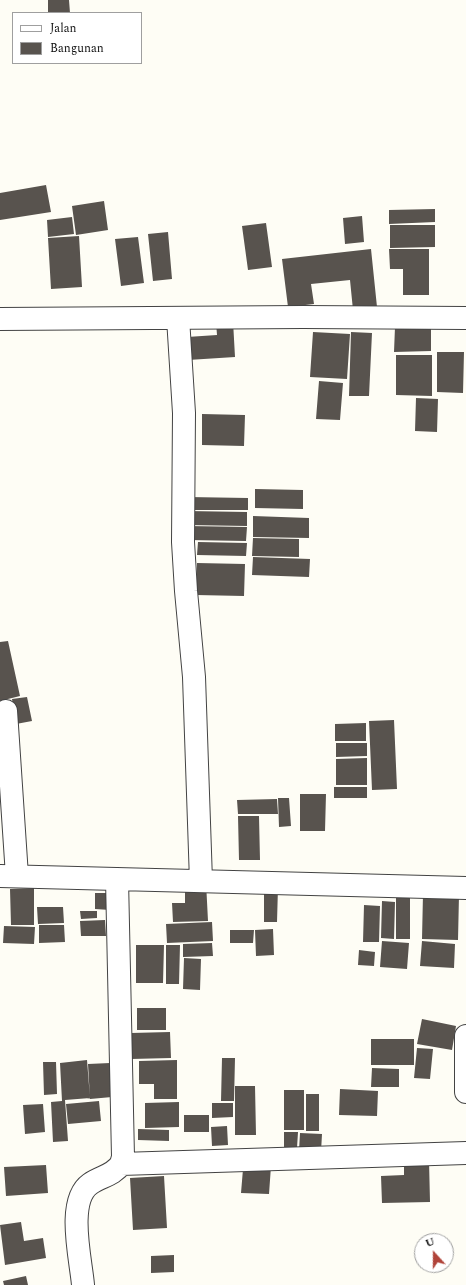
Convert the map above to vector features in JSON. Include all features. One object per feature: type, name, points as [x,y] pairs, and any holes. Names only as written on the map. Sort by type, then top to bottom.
[{"type":"street","points":[[0,320],[303,316],[466,318]]},
{"type":"street","points":[[178,318],[184,413],[183,542],[194,677],[201,881]]},
{"type":"street","points":[[6,711],[8,876],[466,888]]},
{"type":"street","points":[[83,1285],[76,1220],[78,1202],[84,1190],[90,1184],[116,1171],[121,1164],[122,1149],[117,879]]},
{"type":"street","points":[[466,1036],[466,1092]]},
{"type":"street","points":[[121,1164],[466,1153]]},
{"type":"building","points":[[48,0],[69,0],[70,12],[48,12]]},
{"type":"building","points":[[46,185],[51,212],[0,220],[0,193]]},
{"type":"building","points":[[104,201],[108,230],[76,235],[72,206]]},
{"type":"building","points":[[435,209],[435,222],[389,224],[389,210]]},
{"type":"building","points":[[362,216],[364,242],[345,244],[343,218]]},
{"type":"building","points":[[72,217],[74,234],[48,237],[47,220]]},
{"type":"building","points":[[266,223],[272,267],[248,270],[242,226]]},
{"type":"building","points":[[390,225],[435,225],[435,247],[390,248]]},
{"type":"building","points":[[168,232],[172,279],[153,281],[148,234]]},
{"type":"building","points":[[79,236],[82,287],[51,289],[48,238]]},
{"type":"building","points":[[138,237],[144,283],[121,286],[115,239]]},
{"type":"building","points":[[371,249],[377,307],[353,310],[350,280],[311,284],[314,304],[288,307],[282,259]]},
{"type":"building","points":[[389,249],[429,249],[429,295],[403,295],[403,269],[390,269]]},
{"type":"building","points":[[233,321],[235,357],[188,360],[187,337],[217,335],[216,322]]},
{"type":"building","points":[[395,327],[431,327],[431,351],[394,352]]},
{"type":"building","points":[[313,332],[350,334],[347,379],[310,377]]},
{"type":"building","points":[[351,332],[372,333],[369,396],[349,396]]},
{"type":"building","points":[[437,352],[464,352],[463,393],[437,392]]},
{"type":"building","points":[[396,355],[432,355],[432,396],[396,395]]},
{"type":"building","points":[[319,381],[343,383],[340,420],[316,419]]},
{"type":"building","points":[[416,398],[438,399],[437,432],[415,431]]},
{"type":"building","points":[[202,414],[245,415],[244,446],[202,445]]},
{"type":"building","points":[[255,489],[303,490],[303,509],[255,508]]},
{"type":"building","points":[[188,497],[248,498],[248,510],[188,510]]},
{"type":"building","points":[[187,511],[247,512],[247,526],[187,525]]},
{"type":"building","points":[[253,516],[309,518],[309,538],[253,537]]},
{"type":"building","points":[[188,526],[247,527],[246,541],[188,540]]},
{"type":"building","points":[[253,538],[299,539],[299,557],[252,556]]},
{"type":"building","points":[[198,542],[247,543],[246,556],[197,555]]},
{"type":"building","points":[[253,557],[310,559],[309,577],[252,575]]},
{"type":"building","points":[[197,563],[245,564],[244,596],[196,595]]},
{"type":"building","points":[[8,641],[20,696],[0,701],[0,642]]},
{"type":"building","points":[[27,697],[32,721],[16,724],[12,699]]},
{"type":"building","points":[[394,720],[397,789],[372,790],[369,721]]},
{"type":"building","points":[[366,723],[366,741],[335,741],[335,724]]},
{"type":"building","points":[[336,743],[367,743],[367,756],[336,757]]},
{"type":"building","points":[[367,758],[367,785],[336,785],[336,759]]},
{"type":"building","points":[[334,787],[367,787],[367,798],[334,798]]},
{"type":"building","points":[[300,794],[326,794],[325,831],[300,831]]},
{"type":"building","points":[[278,798],[289,798],[291,826],[279,827]]},
{"type":"building","points":[[277,799],[278,814],[238,814],[237,800]]},
{"type":"building","points":[[238,816],[259,816],[260,860],[239,860]]},
{"type":"building","points":[[206,882],[208,921],[173,922],[172,903],[185,903],[185,883]]},
{"type":"building","points":[[264,887],[278,887],[277,922],[264,922]]},
{"type":"building","points":[[34,888],[34,925],[11,925],[10,889]]},
{"type":"building","points":[[95,893],[110,893],[110,910],[95,909]]},
{"type":"building","points":[[423,894],[459,895],[458,940],[422,939]]},
{"type":"building","points":[[396,898],[410,898],[410,939],[396,939]]},
{"type":"building","points":[[382,901],[395,902],[394,939],[381,938]]},
{"type":"building","points":[[364,905],[380,906],[379,942],[363,942]]},
{"type":"building","points":[[37,907],[63,907],[64,923],[38,924]]},
{"type":"building","points":[[80,911],[97,911],[97,918],[81,919]]},
{"type":"building","points":[[105,920],[106,936],[81,936],[80,921]]},
{"type":"building","points":[[212,922],[213,941],[167,943],[166,924]]},
{"type":"building","points":[[39,925],[64,925],[65,942],[39,943]]},
{"type":"building","points":[[4,926],[35,927],[34,944],[3,943]]},
{"type":"building","points":[[273,929],[274,955],[256,956],[255,930]]},
{"type":"building","points":[[230,930],[254,930],[253,943],[230,943]]},
{"type":"building","points":[[382,941],[409,943],[407,969],[380,967]]},
{"type":"building","points":[[422,941],[455,944],[454,968],[420,966]]},
{"type":"building","points":[[212,943],[213,956],[183,957],[183,944]]},
{"type":"building","points":[[136,945],[164,945],[163,983],[136,983]]},
{"type":"building","points":[[166,945],[180,945],[179,984],[166,984]]},
{"type":"building","points":[[359,950],[375,952],[374,966],[358,965]]},
{"type":"building","points":[[184,958],[201,959],[200,990],[183,989]]},
{"type":"building","points":[[137,1008],[166,1008],[166,1030],[137,1030]]},
{"type":"building","points":[[422,1019],[456,1026],[452,1050],[417,1044]]},
{"type":"building","points":[[170,1032],[171,1058],[131,1059],[131,1033]]},
{"type":"building","points":[[371,1039],[414,1039],[414,1065],[371,1065]]},
{"type":"building","points":[[417,1048],[433,1049],[430,1079],[414,1078]]},
{"type":"building","points":[[222,1058],[235,1058],[234,1101],[221,1101]]},
{"type":"building","points":[[87,1060],[90,1098],[65,1100],[68,1141],[53,1142],[51,1102],[62,1101],[60,1063]]},
{"type":"building","points":[[177,1060],[177,1099],[154,1099],[154,1084],[139,1084],[139,1061]]},
{"type":"building","points":[[43,1062],[56,1062],[57,1094],[44,1095]]},
{"type":"building","points":[[110,1063],[112,1097],[90,1099],[88,1064]]},
{"type":"building","points":[[372,1068],[399,1069],[399,1087],[371,1087]]},
{"type":"building","points":[[235,1086],[255,1086],[256,1135],[235,1135]]},
{"type":"building","points":[[340,1089],[378,1091],[377,1116],[339,1115]]},
{"type":"building","points":[[284,1090],[304,1090],[304,1130],[284,1130]]},
{"type":"building","points":[[306,1094],[319,1094],[319,1131],[306,1131]]},
{"type":"building","points":[[99,1101],[101,1121],[68,1124],[66,1104]]},
{"type":"building","points":[[179,1102],[179,1127],[145,1128],[145,1103]]},
{"type":"building","points":[[212,1103],[233,1103],[233,1117],[212,1118]]},
{"type":"building","points":[[43,1104],[45,1132],[25,1134],[23,1105]]},
{"type":"building","points":[[184,1115],[209,1115],[209,1132],[184,1132]]},
{"type":"building","points":[[227,1126],[228,1145],[212,1146],[211,1127]]},
{"type":"building","points":[[138,1129],[169,1130],[169,1141],[138,1140]]},
{"type":"building","points":[[284,1132],[298,1132],[297,1148],[284,1148]]},
{"type":"building","points":[[300,1133],[322,1134],[321,1152],[299,1151]]},
{"type":"building","points":[[404,1160],[429,1160],[430,1202],[382,1203],[381,1176],[404,1175]]},
{"type":"building","points":[[46,1165],[48,1193],[6,1196],[4,1167]]},
{"type":"building","points":[[271,1166],[269,1194],[241,1193],[243,1169]]},
{"type":"building","points":[[164,1176],[167,1228],[133,1230],[130,1178]]},
{"type":"building","points":[[21,1222],[24,1241],[43,1238],[46,1258],[5,1265],[0,1225]]},
{"type":"building","points":[[174,1255],[174,1272],[151,1273],[151,1256]]},
{"type":"building","points":[[26,1276],[28,1285],[4,1285],[3,1281]]}]
